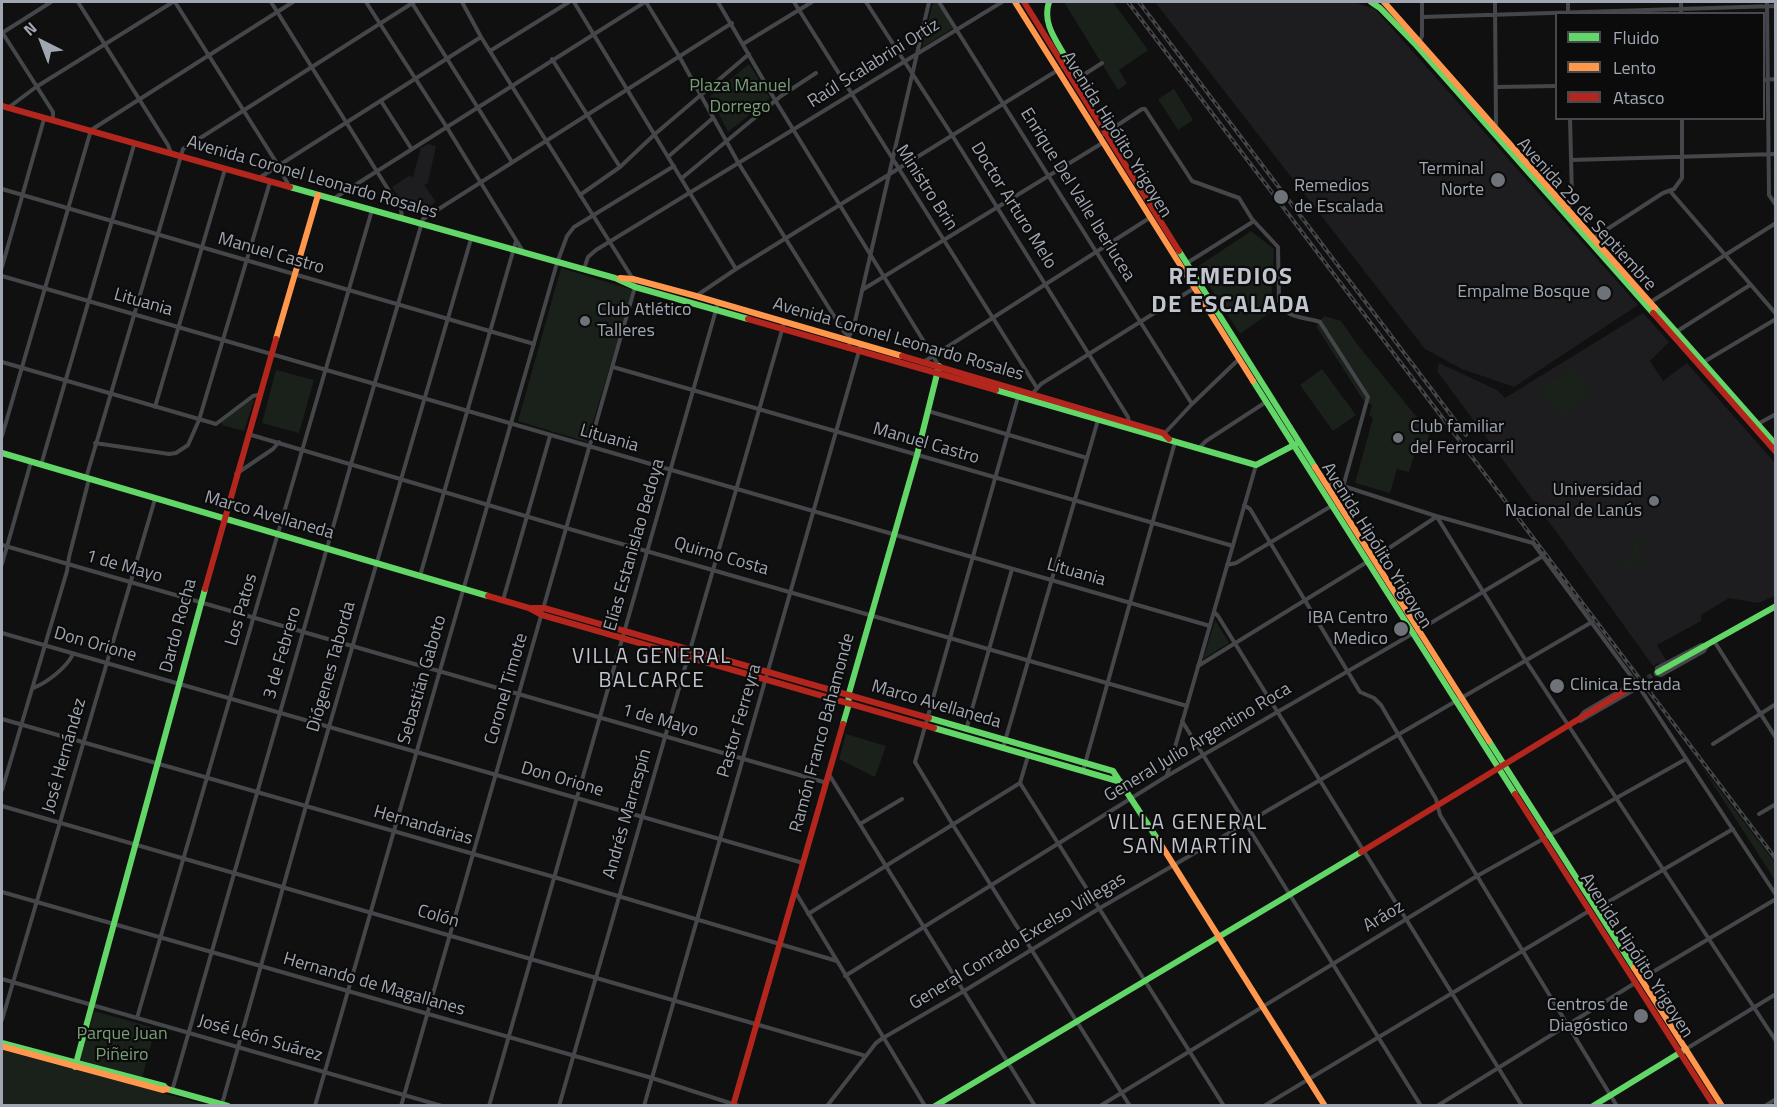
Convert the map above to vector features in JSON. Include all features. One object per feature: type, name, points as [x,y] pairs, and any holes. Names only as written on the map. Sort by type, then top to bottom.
[{"type":"street","points":[[51,2],[2,32],[53,112],[53,121]]},
{"type":"street","points":[[78,2],[170,148],[171,154]]},
{"type":"street","points":[[4,107],[174,2],[278,165],[289,187]]},
{"type":"street","points":[[271,2],[347,122],[400,210],[402,218]]},
{"type":"street","points":[[2,436],[43,288],[93,128],[294,2]]},
{"type":"street","points":[[366,2],[416,78],[524,253]]},
{"type":"street","points":[[2,790],[68,565],[95,443],[180,156],[185,147],[413,2],[512,162]]},
{"type":"street","name":"Coronel Timote","points":[[401,1106],[635,287],[633,279],[481,37],[462,2]]},
{"type":"street","points":[[490,51],[569,2]]},
{"type":"street","points":[[574,2],[736,268]]},
{"type":"street","points":[[333,199],[645,2],[679,56],[738,164],[844,333],[850,339]]},
{"type":"street","points":[[718,2],[939,366]]},
{"type":"street","name":"Ministro Brin","points":[[794,2],[897,169],[993,317],[1034,391]]},
{"type":"street","points":[[743,44],[812,2]]},
{"type":"street","name":"Doctor Arturo Melo","points":[[866,2],[1046,284],[1128,425]]},
{"type":"street","points":[[848,349],[929,2]]},
{"type":"street","name":"Enrique Del Valle Iberlucea","points":[[939,2],[1192,404]]},
{"type":"street","name":"Raúl Scalabrini Ortiz","points":[[584,270],[588,257],[609,242],[1002,2]]},
{"type":"street","name":"Avenida Hipólito Yrigoyen","points":[[1015,2],[1101,139],[1187,263],[1197,286],[1266,402],[1327,484],[1371,560],[1501,767],[1683,1051],[1722,1106]]},
{"type":"street","name":"Avenida Hipólito Yrigoyen","points":[[1024,2],[1108,135],[1153,216],[1297,443],[1333,506],[1371,560]]},
{"type":"street","points":[[696,296],[700,291],[736,268],[1064,66],[1066,58],[1045,16],[1049,2]]},
{"type":"street","name":"Avenida 29 de Septiembre","points":[[1371,2],[1418,43]]},
{"type":"street","name":"Avenida 29 de Septiembre","points":[[1384,2],[1776,452]]},
{"type":"street","points":[[1418,43],[1422,36],[1422,2]]},
{"type":"street","points":[[1493,129],[1497,87],[1495,2]]},
{"type":"street","points":[[1681,2],[1681,11]]},
{"type":"street","points":[[1624,12],[1681,11],[1767,4],[1776,6]]},
{"type":"street","points":[[1767,4],[1769,195],[1776,205]]},
{"type":"street","points":[[1422,17],[1555,13]]},
{"type":"street","points":[[422,224],[426,216],[732,23]]},
{"type":"street","points":[[259,179],[481,37]]},
{"type":"street","points":[[580,195],[620,167],[748,54]]},
{"type":"street","points":[[552,60],[620,167]]},
{"type":"street","points":[[1074,81],[1102,63]]},
{"type":"street","points":[[682,178],[776,100],[816,73]]},
{"type":"street","points":[[1766,80],[1776,80]]},
{"type":"street","points":[[1497,87],[1555,86]]},
{"type":"street","points":[[381,101],[411,148]]},
{"type":"street","name":"Avenida Coronel Leonardo Rosales","points":[[4,107],[90,133],[615,278],[635,287],[717,307],[858,352],[921,366],[939,366],[1020,390],[1034,391],[1099,416],[1256,465]]},
{"type":"street","points":[[861,291],[1049,176],[1145,109],[1191,181],[1239,198],[1254,221],[1278,247],[1279,301],[1282,308],[1295,316],[1320,322],[1368,396],[1343,487]]},
{"type":"street","points":[[669,156],[713,118]]},
{"type":"street","points":[[2,267],[44,119]]},
{"type":"street","points":[[1565,210],[1572,198],[1570,120]]},
{"type":"street","points":[[1592,239],[1663,193],[1678,186],[1682,178],[1682,120]]},
{"type":"street","points":[[41,465],[134,145]]},
{"type":"street","points":[[1571,160],[1776,154]]},
{"type":"street","name":"Sebastián Gaboto","points":[[315,1106],[557,263],[569,232],[674,166]]},
{"type":"street","points":[[155,407],[225,169]]},
{"type":"street","points":[[95,443],[173,454],[190,442],[224,340],[270,182]]},
{"type":"street","name":"Manuel Castro","points":[[2,189],[534,344]]},
{"type":"street","points":[[1670,191],[1776,314]]},
{"type":"street","name":"Dardo Rocha","points":[[75,1065],[247,434],[318,195]]},
{"type":"street","name":"Los Patos","points":[[137,1018],[372,210]]},
{"type":"street","points":[[921,366],[932,355],[1153,216]]},
{"type":"street","points":[[1187,263],[1254,221]]},
{"type":"street","points":[[1648,304],[1776,223]]},
{"type":"street","name":"3 de Febrero","points":[[170,1090],[422,224]]},
{"type":"street","name":"Diógenes Taborda","points":[[225,1105],[238,1047],[306,806],[471,239]]},
{"type":"street","points":[[420,576],[516,241]]},
{"type":"street","name":"Lituania","points":[[2,276],[1210,626]]},
{"type":"street","name":"Avenida Coronel Leonardo Rosales","points":[[615,278],[633,279],[696,296],[717,307]]},
{"type":"street","points":[[1676,332],[1750,285]]},
{"type":"street","points":[[1030,401],[1034,391],[1197,286]]},
{"type":"street","name":"Avenida 29 de Septiembre","points":[[1648,304],[1676,332],[1700,364]]},
{"type":"street","name":"Elías Estanislao Bedoya","points":[[489,1106],[717,307]]},
{"type":"street","points":[[1700,364],[1776,319]]},
{"type":"street","name":"Avenida Coronel Leonardo Rosales","points":[[782,326],[850,339],[938,374],[1030,401],[1099,416]]},
{"type":"street","name":"Andrés Marraspín","points":[[559,1106],[782,326]]},
{"type":"street","name":"Pastor Ferreyra","points":[[644,1106],[861,344]]},
{"type":"street","points":[[1162,435],[1239,359]]},
{"type":"street","points":[[2,362],[216,424],[253,396],[258,395]]},
{"type":"street","name":"Ramón Franco Bahamonde","points":[[735,1105],[829,776],[871,615],[917,455],[939,366]]},
{"type":"street","name":"Manuel Castro","points":[[613,368],[1233,546]]},
{"type":"street","points":[[1020,390],[916,758],[917,767],[1130,1106]]},
{"type":"street","points":[[1199,448],[1206,441],[1266,402]]},
{"type":"street","points":[[928,411],[1087,458]]},
{"type":"street","points":[[1755,426],[1776,414]]},
{"type":"street","points":[[1003,748],[1099,416]]},
{"type":"street","name":"Avenida 29 de Septiembre","points":[[1755,426],[1776,445]]},
{"type":"street","name":"Quirno Costa","points":[[247,434],[1186,706]]},
{"type":"street","points":[[503,600],[550,436]]},
{"type":"street","points":[[1084,767],[1152,524],[1172,440]]},
{"type":"street","points":[[236,475],[279,442]]},
{"type":"street","points":[[1167,776],[1256,465],[1297,443]]},
{"type":"street","name":"Marco Avellaneda","points":[[2,453],[529,608],[623,631],[688,653],[926,722],[1029,756],[1113,771],[1326,1106]]},
{"type":"street","points":[[2,564],[4,546],[31,462]]},
{"type":"street","points":[[1327,484],[1530,541],[1639,687],[1776,895]]},
{"type":"street","name":"José Hernández","points":[[2,1020],[155,499]]},
{"type":"street","points":[[1244,505],[1250,509],[1360,692],[1377,700],[1438,805],[1440,815],[1617,1106]]},
{"type":"street","points":[[1227,565],[1236,563],[1333,506]]},
{"type":"street","points":[[1198,666],[1371,560],[1436,516]]},
{"type":"street","points":[[1436,516],[1526,661],[1572,724],[1663,870],[1776,1041]]},
{"type":"street","name":"1 de Mayo","points":[[4,546],[827,783]]},
{"type":"street","name":"General Julio Argentino Roca","points":[[845,976],[1131,797],[1543,556]]},
{"type":"street","points":[[966,730],[1012,569]]},
{"type":"street","points":[[1658,672],[1776,606]]},
{"type":"street","name":"Marco Avellaneda","points":[[543,611],[622,638],[688,653]]},
{"type":"street","points":[[1214,612],[1522,1106]]},
{"type":"street","name":"General Conrado Excelso Villegas","points":[[827,1106],[876,1043],[883,1038],[1100,908],[1592,622]]},
{"type":"street","name":"Don Orione","points":[[2,633],[804,863]]},
{"type":"street","points":[[1711,643],[1704,651],[1662,675],[1656,674],[1657,668],[1701,645],[1711,643]]},
{"type":"street","points":[[1711,643],[1776,738]]},
{"type":"street","points":[[32,688],[61,668],[73,654]]},
{"type":"street","points":[[1572,724],[1584,712],[1635,682]]},
{"type":"street","points":[[1572,724],[1587,718],[1639,687]]},
{"type":"street","points":[[935,1106],[1628,689]]},
{"type":"street","points":[[1713,744],[1776,704]]},
{"type":"street","name":"Hernandarias","points":[[2,719],[837,961]]},
{"type":"street","points":[[1182,721],[1421,1106]]},
{"type":"street","name":"Marco Avellaneda","points":[[926,722],[1006,741],[1084,767]]},
{"type":"street","points":[[808,914],[1020,783],[1029,756]]},
{"type":"street","name":"Aráoz","points":[[1100,1106],[1478,876],[1686,759]]},
{"type":"street","points":[[829,776],[1035,1106]]},
{"type":"street","points":[[1020,783],[1224,1106]]},
{"type":"street","points":[[860,824],[902,799]]},
{"type":"street","points":[[1759,813],[1776,804]]},
{"type":"street","name":"Colón","points":[[2,806],[451,934],[866,1056]]},
{"type":"street","points":[[1264,1106],[1451,992],[1732,829]]},
{"type":"street","name":"Hernando de Magallanes","points":[[2,892],[652,1078],[735,1105]]},
{"type":"street","points":[[795,892],[925,1106]]},
{"type":"street","points":[[1437,1106],[1567,1024],[1776,899]]},
{"type":"street","name":"José León Suárez","points":[[2,979],[442,1106]]},
{"type":"street","points":[[1593,1106],[1776,994]]},
{"type":"street","points":[[2,1045],[164,1086],[170,1090],[225,1105]]},
{"type":"street","name":"Avenida Hipólito Yrigoyen","points":[[1683,1051],[1714,1106]]},
{"type":"street","points":[[1765,1106],[1776,1099]]},
{"type":"shaded area","points":[[1155,2],[1353,2],[1375,9],[1638,305],[1514,387],[1462,369],[1425,349]]},
{"type":"shaded area","points":[[428,144],[436,146],[428,183],[424,185],[436,202],[416,215],[408,212],[392,187],[409,176],[413,177],[421,148]]},
{"type":"shaded area","name":"Universidad Nacional de Lanús","points":[[1643,313],[1669,342],[1650,361],[1663,381],[1687,363],[1775,463],[1775,596],[1758,603],[1729,598],[1701,615],[1701,621],[1657,645],[1667,662],[1660,666],[1658,663],[1653,666],[1437,371],[1439,363],[1497,390],[1505,398]]},
{"type":"green space","points":[[933,2],[937,2],[953,28],[922,48]]},
{"type":"green space","points":[[1064,2],[1113,2],[1148,50],[1119,70],[1127,84],[1118,90]]},
{"type":"green space","name":"Plaza Manuel Dorrego","points":[[749,64],[770,98],[728,132],[710,96]]},
{"type":"green space","points":[[1174,89],[1193,120],[1178,130],[1158,99]]},
{"type":"green space","points":[[1251,231],[1274,249],[1272,311],[1240,334],[1197,267]]},
{"type":"green space","name":"Club Atlético Talleres","points":[[561,268],[633,290],[587,442],[518,421]]},
{"type":"green space","name":"Club familiar del Ferrocarril","points":[[1324,316],[1341,321],[1429,432],[1428,450],[1417,445],[1409,472],[1397,469],[1390,493],[1355,483],[1373,418],[1369,415],[1372,405],[1363,400],[1316,326]]},
{"type":"green space","points":[[1572,367],[1591,393],[1559,417],[1539,390]]},
{"type":"green space","points":[[1322,369],[1356,415],[1333,431],[1300,385]]},
{"type":"green space","points":[[276,370],[314,380],[299,433],[262,423]]},
{"type":"green space","points":[[252,399],[254,400],[244,431],[222,425],[222,422]]},
{"type":"green space","points":[[1639,537],[1643,539],[1643,546],[1639,550],[1640,555],[1647,560],[1646,565],[1641,566],[1635,560],[1632,566],[1624,569],[1620,567],[1622,561],[1631,553],[1633,541]]},
{"type":"green space","points":[[1215,621],[1229,643],[1203,659]]},
{"type":"green space","points":[[846,734],[886,746],[875,777],[839,759]]},
{"type":"green space","points":[[1700,764],[1775,863],[1775,880]]},
{"type":"green space","name":"Parque Juan Piñeiro","points":[[94,1011],[151,1027],[147,1039],[152,1041],[142,1078],[80,1060]]},
{"type":"green space","points":[[2,1050],[207,1105],[2,1105]]},
{"type":"tunnel","points":[[1628,689],[1658,672]]},
{"type":"railway","points":[[1128,2],[1776,859]]},
{"type":"railway","points":[[1139,2],[1466,435]]},
{"type":"traffic: fast","points":[[1049,2],[1047,17],[1054,38],[1066,58],[1064,66]]},
{"type":"traffic: fast","points":[[1371,2],[1380,8],[1416,45],[1653,313]]},
{"type":"traffic: fast","points":[[290,187],[615,278],[635,287],[748,319]]},
{"type":"traffic: fast","points":[[1179,251],[1315,467]]},
{"type":"traffic: fast","points":[[1655,308],[1776,445]]},
{"type":"traffic: fast","points":[[843,724],[849,693],[917,455],[939,366]]},
{"type":"traffic: fast","points":[[1253,381],[1515,794]]},
{"type":"traffic: fast","points":[[996,390],[1256,465],[1296,444]]},
{"type":"traffic: fast","points":[[2,453],[488,596]]},
{"type":"traffic: fast","points":[[75,1067],[205,589]]},
{"type":"traffic: fast","points":[[1658,672],[1776,606]]},
{"type":"traffic: fast","points":[[929,718],[1113,771],[1158,840]]},
{"type":"traffic: fast","points":[[934,728],[1121,782]]},
{"type":"traffic: fast","points":[[1489,741],[1634,968]]},
{"type":"traffic: fast","points":[[935,1106],[1361,852]]},
{"type":"traffic: fast","points":[[2,1043],[164,1086],[167,1089],[228,1106]]},
{"type":"traffic: fast","points":[[1593,1106],[1686,1049]]},
{"type":"traffic: slow","points":[[1015,2],[1253,381]]},
{"type":"traffic: slow","points":[[1384,2],[1655,308]]},
{"type":"traffic: slow","points":[[276,339],[318,195]]},
{"type":"traffic: slow","points":[[620,278],[633,279],[696,296],[902,356]]},
{"type":"traffic: slow","points":[[1315,467],[1489,741]]},
{"type":"traffic: slow","points":[[1158,840],[1325,1106]]},
{"type":"traffic: slow","points":[[1634,968],[1722,1106]]},
{"type":"traffic: slow","points":[[4,1047],[163,1090],[167,1089]]},
{"type":"traffic: jam","points":[[1024,2],[1179,251]]},
{"type":"traffic: jam","points":[[2,106],[290,187]]},
{"type":"traffic: jam","points":[[1653,313],[1776,452]]},
{"type":"traffic: jam","points":[[748,319],[996,390]]},
{"type":"traffic: jam","points":[[205,589],[276,339]]},
{"type":"traffic: jam","points":[[902,356],[1163,433],[1169,439]]},
{"type":"traffic: jam","points":[[488,596],[529,608],[542,615],[934,728]]},
{"type":"traffic: jam","points":[[532,608],[544,608],[929,718]]},
{"type":"traffic: jam","points":[[1361,852],[1628,689]]},
{"type":"traffic: jam","points":[[733,1106],[843,724]]},
{"type":"traffic: jam","points":[[1515,794],[1714,1106]]},
{"type":"place","name":"Terminal Norte","points":[[1498,180]]},
{"type":"place","name":"Remedios de Escalada","points":[[1281,197]]},
{"type":"place","name":"Empalme Bosque","points":[[1604,293]]},
{"type":"place","name":"Club Atlético Talleres","points":[[585,321]]},
{"type":"place","name":"Club familiar del Ferrocarril","points":[[1398,438]]},
{"type":"place","name":"Universidad Nacional de Lanús","points":[[1654,501]]},
{"type":"place","name":"IBA Centro Medico","points":[[1401,629]]},
{"type":"place","name":"Clinica Estrada","points":[[1557,686]]},
{"type":"place","name":"Centros de Diagóstico","points":[[1641,1016]]},
{"type":"district","name":"REMEDIOS DE ESCALADA","points":[[1231,292]]},
{"type":"district","name":"VILLA GENERAL BALCARCE","points":[[652,670]]},
{"type":"district","name":"VILLA GENERAL SAN MARTÍN","points":[[1188,836]]}]
